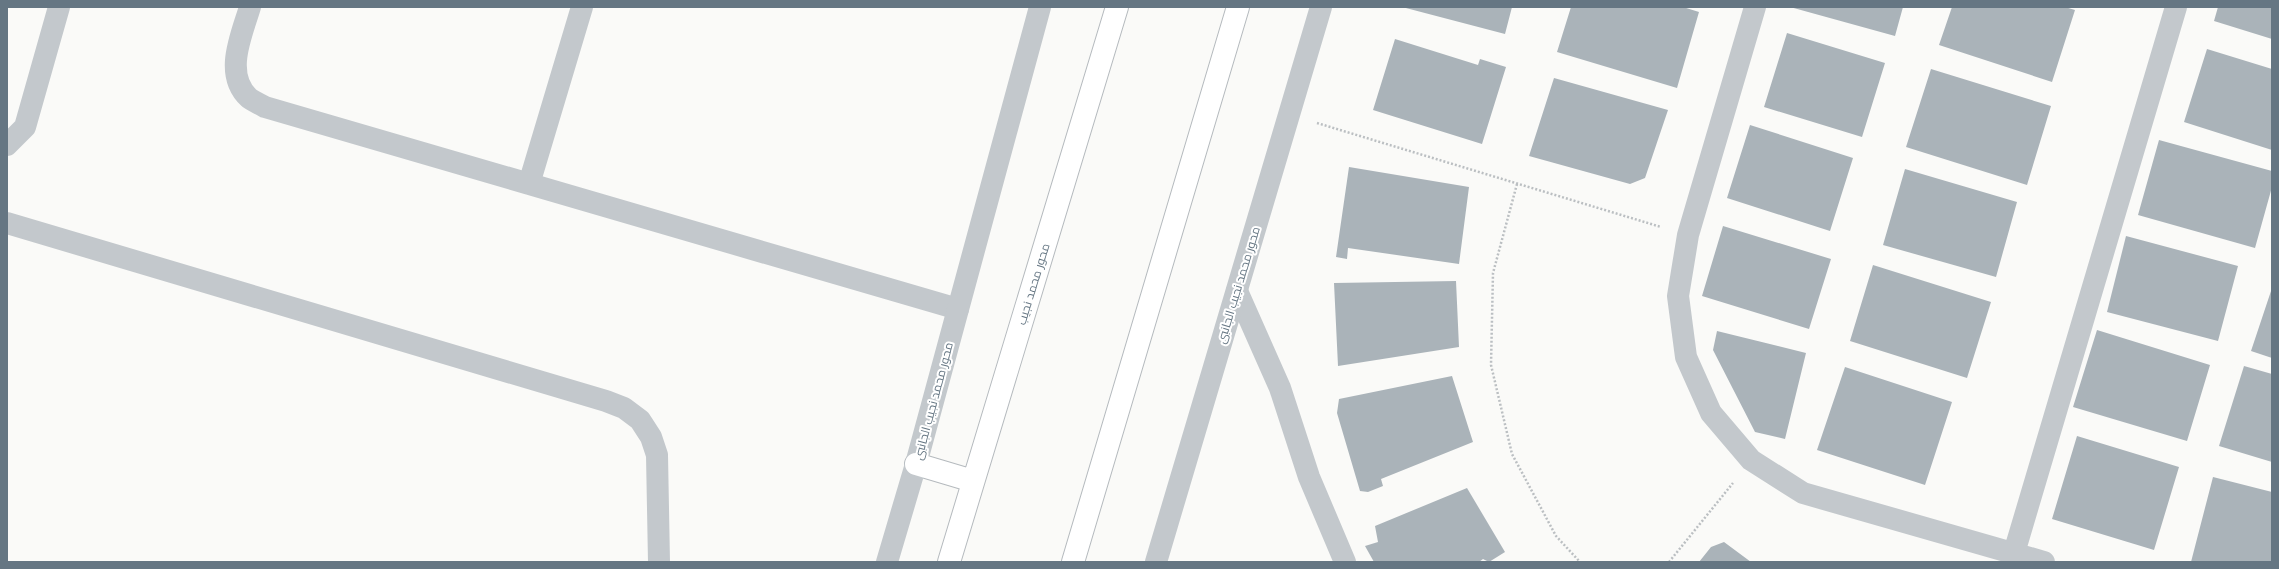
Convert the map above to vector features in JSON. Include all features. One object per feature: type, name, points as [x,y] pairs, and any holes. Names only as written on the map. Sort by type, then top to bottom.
[{"type":"main road","name":"محور محمد نجيب","points":[[950,562],[973,481],[1117,7]]},
{"type":"main road","points":[[1074,562],[1238,7]]},
{"type":"main road","points":[[916,464],[973,481]]},
{"type":"street","points":[[7,145],[25,127],[59,7]]},
{"type":"street","points":[[250,7],[235,57],[239,85],[249,98],[265,107],[958,309]]},
{"type":"street","points":[[529,184],[582,7]]},
{"type":"street","name":"محور محمد نجيب الجانبى","points":[[887,562],[916,464],[1040,7]]},
{"type":"street","name":"محور محمد نجيب الجانبى","points":[[1156,562],[1321,7]]},
{"type":"street","points":[[1755,7],[1688,235],[1678,296],[1686,357],[1711,413],[1751,460],[1804,493],[2044,562]]},
{"type":"street","points":[[2014,553],[2176,7]]},
{"type":"street","points":[[7,223],[606,400],[624,408],[640,420],[651,437],[657,455],[659,562]]},
{"type":"street","points":[[1237,291],[1280,388],[1309,477],[1345,562]]},
{"type":"path","points":[[1289,115],[1688,235]]},
{"type":"path","points":[[1517,184],[1493,273],[1491,365],[1512,454],[1556,536],[1580,562]]},
{"type":"path","points":[[1669,562],[1751,460]]},
{"type":"building","points":[[1402,7],[1512,7],[1505,34]]},
{"type":"building","points":[[1571,7],[1683,7],[1699,12],[1677,88],[1557,52]]},
{"type":"building","points":[[1790,7],[1903,7],[1895,36]]},
{"type":"building","points":[[1952,7],[2065,7],[2075,10],[2052,82],[1939,45]]},
{"type":"building","points":[[2218,7],[2272,7],[2272,39],[2214,21]]},
{"type":"building","points":[[1787,33],[1885,63],[1862,137],[1764,107]]},
{"type":"building","points":[[1395,39],[1478,65],[1480,59],[1506,67],[1482,144],[1373,110]]},
{"type":"building","points":[[2207,49],[2272,69],[2272,150],[2184,122]]},
{"type":"building","points":[[1931,69],[2051,106],[2027,185],[1906,147]]},
{"type":"building","points":[[1554,78],[1668,110],[1645,178],[1630,184],[1529,156]]},
{"type":"building","points":[[1750,125],[1853,158],[1830,231],[1727,198]]},
{"type":"building","points":[[2159,140],[2272,171],[2272,187],[2255,248],[2138,215]]},
{"type":"building","points":[[1349,167],[1469,187],[1459,264],[1348,248],[1347,259],[1336,257]]},
{"type":"building","points":[[1905,169],[2017,202],[1996,277],[1883,245]]},
{"type":"building","points":[[1723,226],[1831,259],[1809,329],[1702,296]]},
{"type":"building","points":[[2126,236],[2238,266],[2218,341],[2107,312]]},
{"type":"building","points":[[1873,265],[1991,302],[1967,378],[1850,341]]},
{"type":"building","points":[[1456,281],[1459,347],[1338,366],[1334,283]]},
{"type":"building","points":[[2272,288],[2272,358],[2251,351]]},
{"type":"building","points":[[2097,330],[2210,365],[2187,441],[2073,407]]},
{"type":"building","points":[[1717,331],[1806,353],[1785,439],[1755,432],[1713,350]]},
{"type":"building","points":[[2244,366],[2272,374],[2272,462],[2219,446]]},
{"type":"building","points":[[1845,367],[1952,402],[1925,485],[1817,450]]},
{"type":"building","points":[[1452,376],[1473,442],[1381,479],[1383,486],[1368,492],[1360,491],[1337,413],[1339,399]]},
{"type":"building","points":[[2077,436],[2179,467],[2154,550],[2052,519]]},
{"type":"building","points":[[2213,477],[2272,492],[2272,562],[2191,562]]},
{"type":"building","points":[[1467,488],[1505,552],[1489,562],[1483,559],[1479,562],[1374,562],[1365,546],[1378,542],[1375,526]]},
{"type":"building","points":[[1724,542],[1751,562],[1699,562],[1711,547]]}]
